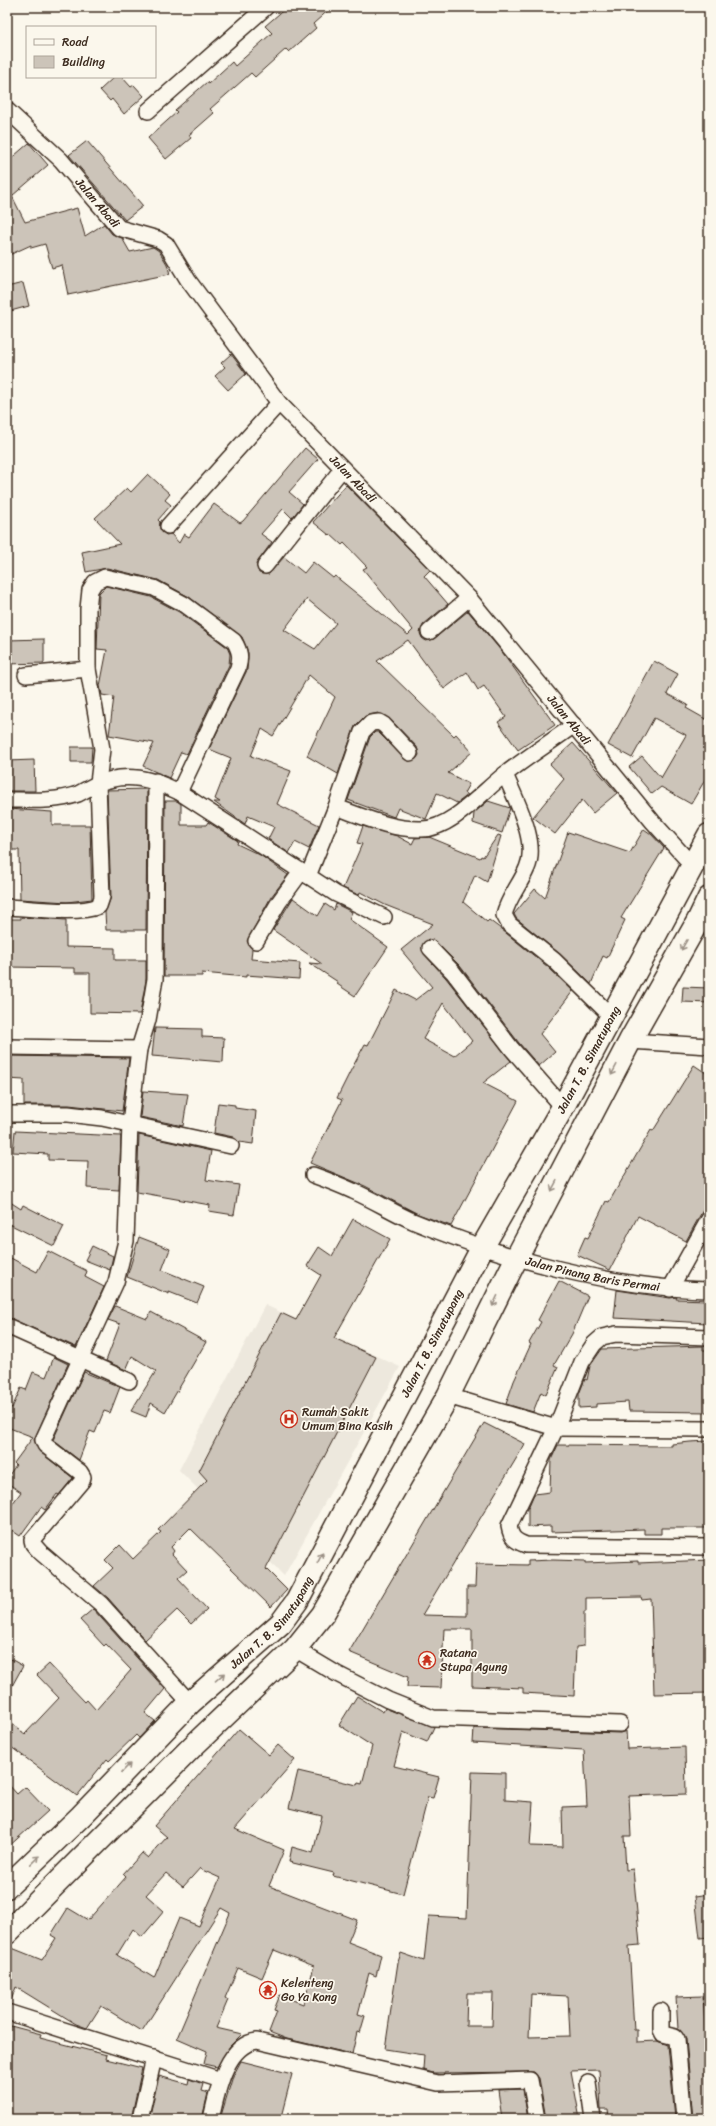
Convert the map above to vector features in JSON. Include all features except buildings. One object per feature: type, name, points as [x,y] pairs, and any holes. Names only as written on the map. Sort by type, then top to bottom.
[{"type":"main road","name":"Jalan T. B. Simatupang","points":[[7,1887],[81,1816],[166,1726],[281,1623],[297,1601],[483,1246],[563,1108],[692,865],[708,838]]},
{"type":"main road","points":[[7,1933],[192,1747],[295,1649],[323,1614],[448,1396],[517,1257],[630,1041],[704,921],[709,898]]},
{"type":"main road","points":[[166,1726],[192,1747]]},
{"type":"street","points":[[148,111],[266,7]]},
{"type":"street","name":"Jalan Abadi","points":[[7,110],[61,160],[119,228],[158,239],[166,244],[188,280],[279,403],[469,598],[653,822],[692,865]]},
{"type":"street","points":[[168,526],[279,403]]},
{"type":"street","points":[[265,566],[342,469]]},
{"type":"street","points":[[7,907],[78,910],[92,909],[99,906],[102,897],[98,783],[102,749],[88,669],[88,609],[90,590],[95,582],[105,577],[154,588],[184,604],[234,641],[240,658],[238,668],[180,792]]},
{"type":"street","points":[[429,632],[469,598]]},
{"type":"street","points":[[26,675],[88,669]]},
{"type":"street","points":[[256,941],[279,902],[304,874],[336,807],[362,732],[367,726],[379,722],[384,725],[410,752]]},
{"type":"street","points":[[336,807],[399,828],[423,829],[454,817],[505,774],[574,725]]},
{"type":"street","points":[[505,774],[529,837],[531,850],[528,867],[507,904],[504,915],[509,924],[554,960],[611,1016]]},
{"type":"street","points":[[7,800],[53,799],[77,794],[98,783],[128,776],[156,781],[180,792],[336,894],[384,917]]},
{"type":"street","points":[[156,781],[155,979],[148,1020],[139,1049],[130,1123],[126,1241],[116,1282],[82,1359],[43,1440],[45,1445],[80,1472],[83,1477],[82,1481],[34,1536],[33,1544],[56,1566],[101,1604],[190,1703]]},
{"type":"street","points":[[430,948],[453,972],[512,1049],[563,1108]]},
{"type":"street","points":[[630,1041],[709,1046]]},
{"type":"street","points":[[7,1047],[139,1049]]},
{"type":"street","points":[[8,1114],[68,1114],[130,1123],[231,1146]]},
{"type":"street","name":"Jalan Pinang Baris Permai","points":[[313,1175],[354,1191],[415,1222],[517,1257],[594,1276],[670,1289],[709,1290]]},
{"type":"street","points":[[670,1289],[709,1219]]},
{"type":"street","points":[[7,1326],[129,1381]]},
{"type":"street","points":[[709,1337],[616,1334],[602,1337],[594,1344],[582,1362],[556,1428],[509,1526],[511,1536],[516,1542],[526,1545],[709,1547]]},
{"type":"street","points":[[448,1396],[556,1428],[709,1429]]},
{"type":"street","points":[[295,1649],[356,1684],[388,1700],[433,1718],[620,1724]]},
{"type":"street","points":[[661,2011],[661,2030],[663,2034],[675,2036],[677,2040],[684,2119]]},
{"type":"street","points":[[7,2012],[221,2080]]},
{"type":"street","points":[[211,2119],[226,2066],[245,2044],[257,2041],[438,2083],[530,2080],[537,2119]]},
{"type":"street","points":[[140,2119],[154,2058]]},
{"type":"street","points":[[588,2083],[592,2119]]},
{"type":"shaded area","name":"Rumah Sakit Umum Bina Kasih","points":[[265,1305],[400,1367],[284,1576],[179,1470]]},
{"type":"place","name":"Rumah Sakit Umum Bina Kasih","points":[[289,1419]]},
{"type":"place","name":"Ratana Stupa Agung","points":[[427,1660]]},
{"type":"place","name":"Kelenteng Go Ya Kong","points":[[268,1990]]}]
